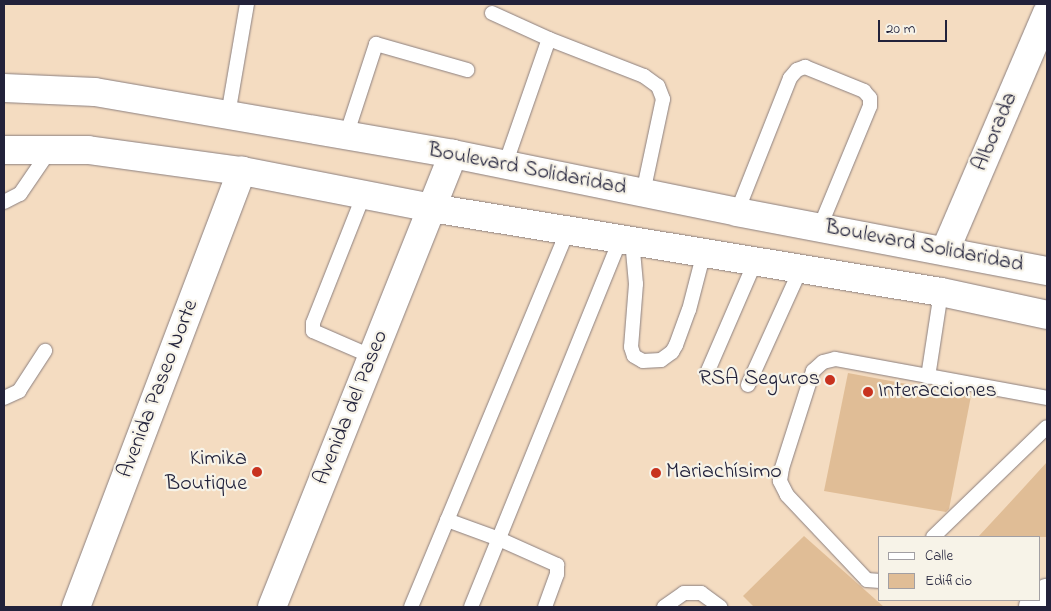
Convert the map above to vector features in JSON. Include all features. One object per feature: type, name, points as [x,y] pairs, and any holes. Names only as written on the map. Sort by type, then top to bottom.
[{"type":"main road","name":"Alborada","points":[[946,251],[1047,13]]},
{"type":"main road","name":"Boulevard Solidaridad","points":[[4,88],[95,92],[453,154],[737,212],[1047,270]]},
{"type":"main road","name":"Boulevard Solidaridad","points":[[4,150],[88,150],[242,171],[432,208],[941,292],[1047,315]]},
{"type":"main road","name":"Avenida del Paseo","points":[[272,607],[453,154]]},
{"type":"main road","name":"Avenida Paseo Norte","points":[[76,607],[242,171]]},
{"type":"lane","points":[[228,115],[247,4]]},
{"type":"lane","points":[[492,14],[644,76],[658,86],[663,99],[643,193]]},
{"type":"lane","points":[[505,165],[550,39]]},
{"type":"lane","points":[[346,136],[376,44],[468,70]]},
{"type":"lane","points":[[737,212],[790,78],[797,70],[806,67],[864,91],[870,98],[870,106],[820,227]]},
{"type":"lane","points":[[4,202],[20,194],[50,150]]},
{"type":"lane","points":[[364,194],[313,323],[313,331],[373,357]]},
{"type":"lane","points":[[411,607],[568,230]]},
{"type":"lane","points":[[626,239],[636,284],[631,347],[634,356],[643,361],[661,360],[672,352],[676,345],[689,310],[704,252]]},
{"type":"lane","points":[[471,607],[626,239]]},
{"type":"lane","points":[[707,374],[756,260]]},
{"type":"lane","points":[[748,385],[801,268]]},
{"type":"lane","points":[[928,377],[941,292]]},
{"type":"lane","points":[[4,398],[19,391],[45,350]]},
{"type":"lane","points":[[878,581],[867,580],[787,495],[780,481],[782,468],[813,371],[823,362],[835,359],[1047,398]]},
{"type":"lane","points":[[934,536],[1047,427]]},
{"type":"lane","points":[[447,520],[499,539],[557,565],[558,574],[545,607]]},
{"type":"lane","points":[[664,607],[684,594],[701,593],[720,607]]},
{"type":"building","points":[[848,373],[971,396],[949,509],[946,512],[824,491]]},
{"type":"building","points":[[1047,462],[1047,537],[979,536]]},
{"type":"building","points":[[804,536],[884,607],[754,607],[743,596]]},
{"type":"place","name":"RSA Seguros","points":[[830,380]]},
{"type":"place","name":"Interacciones","points":[[868,392]]},
{"type":"place","name":"Kimika Boutique","points":[[257,472]]},
{"type":"place","name":"Mariachísimo","points":[[656,473]]}]
